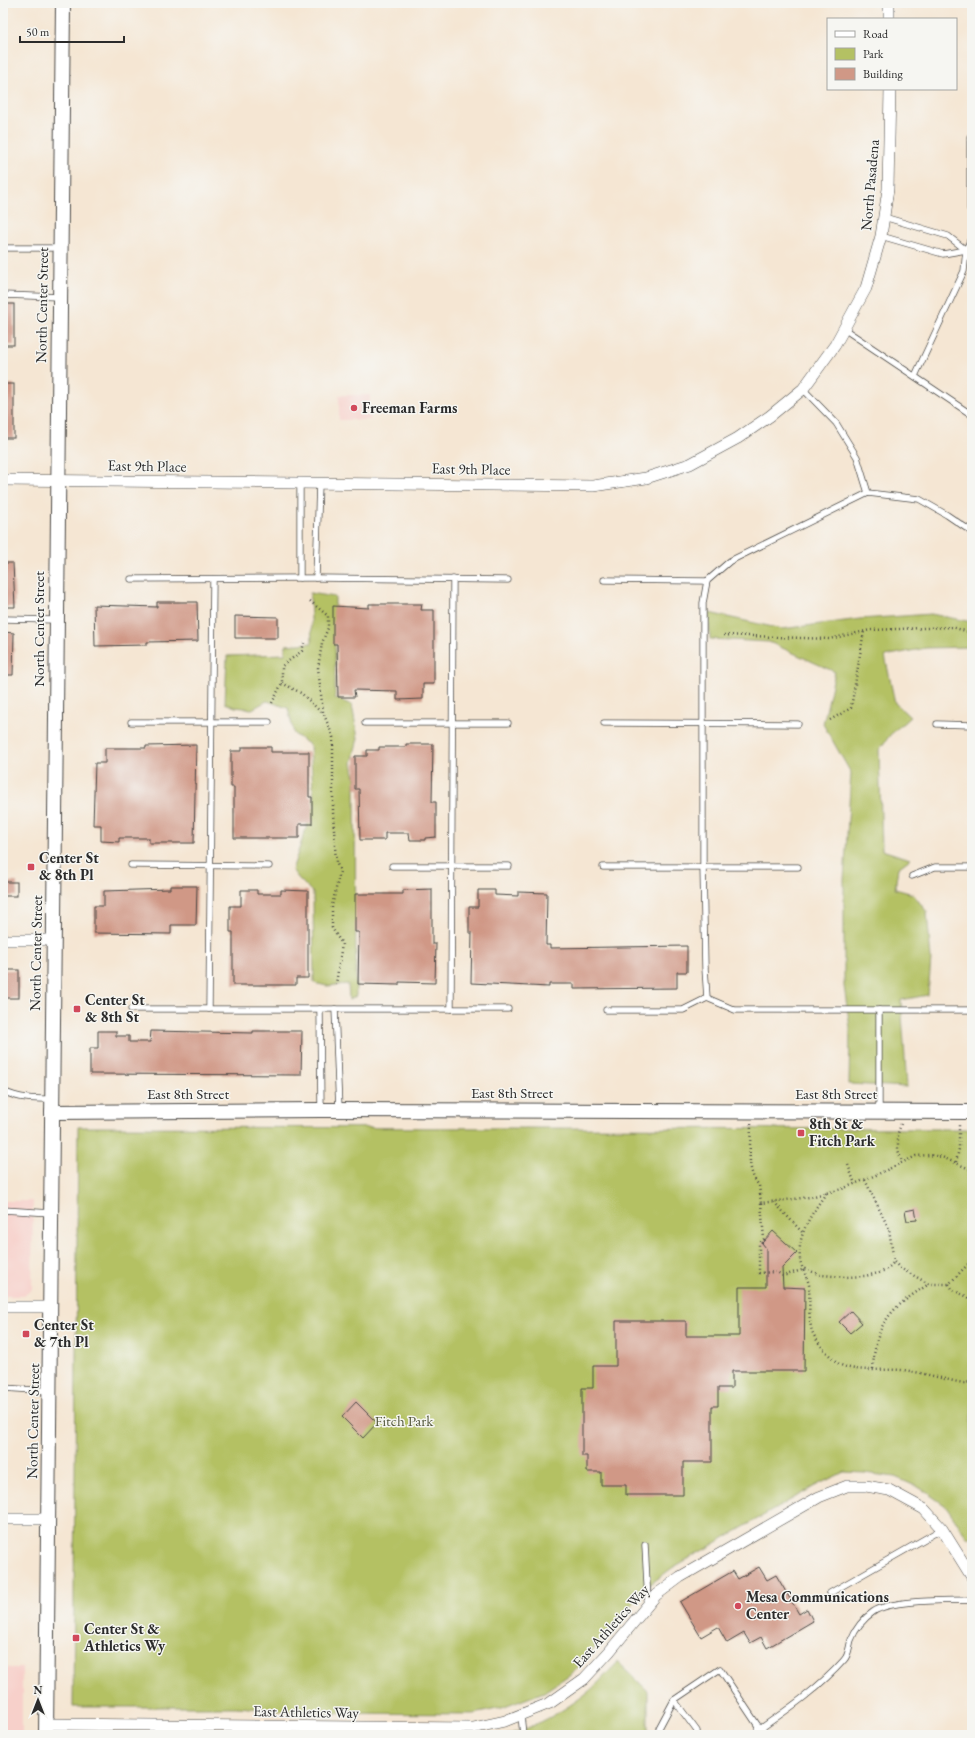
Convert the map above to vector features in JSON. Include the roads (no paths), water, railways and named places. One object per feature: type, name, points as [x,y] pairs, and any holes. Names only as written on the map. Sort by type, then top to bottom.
[{"type":"street","name":"North Center Street","points":[[47,1730],[56,620],[63,3]]},
{"type":"street","points":[[889,3],[889,18]]},
{"type":"street","name":"North Pasadena","points":[[835,345],[866,288],[881,236],[888,189],[890,90]]},
{"type":"street","name":"East 9th Place","points":[[3,480],[593,486],[646,478],[690,464],[738,438],[770,416],[803,389],[835,345]]},
{"type":"street","points":[[3,940],[54,940]]},
{"type":"street","name":"East 8th Street","points":[[52,1106],[321,1110],[972,1112]]},
{"type":"street","points":[[3,1307],[51,1307]]},
{"type":"street","name":"East Athletics Way","points":[[47,1730],[474,1728],[505,1721],[550,1703],[584,1679],[609,1652],[648,1604],[680,1577],[819,1497],[847,1486],[866,1486],[889,1490],[904,1496],[924,1509],[942,1529],[972,1577]]},
{"type":"street","points":[[3,1519],[49,1519]]},
{"type":"lane","points":[[970,137],[970,209],[972,209]]},
{"type":"lane","points":[[884,217],[948,236],[966,250]]},
{"type":"lane","points":[[881,236],[943,254],[966,250]]},
{"type":"lane","points":[[915,376],[964,270],[966,250],[972,236]]},
{"type":"lane","points":[[3,248],[60,248]]},
{"type":"lane","points":[[3,295],[60,297]]},
{"type":"lane","points":[[844,329],[972,415]]},
{"type":"lane","points":[[803,389],[836,424],[857,457],[868,493]]},
{"type":"lane","points":[[300,482],[300,578]]},
{"type":"lane","points":[[316,578],[319,483]]},
{"type":"lane","points":[[604,580],[706,581],[730,561],[868,493],[919,500],[947,515],[972,532]]},
{"type":"lane","points":[[132,579],[316,578],[508,580]]},
{"type":"lane","points":[[209,1009],[213,579]]},
{"type":"lane","points":[[451,1009],[453,579]]},
{"type":"lane","points":[[706,581],[703,603],[706,998]]},
{"type":"lane","points":[[3,619],[56,620]]},
{"type":"lane","points":[[131,722],[269,722]]},
{"type":"lane","points":[[365,723],[508,723]]},
{"type":"lane","points":[[604,723],[798,724]]},
{"type":"lane","points":[[937,724],[972,724]]},
{"type":"lane","points":[[131,865],[269,866]]},
{"type":"lane","points":[[392,866],[509,866]]},
{"type":"lane","points":[[603,867],[798,867]]},
{"type":"lane","points":[[912,876],[935,867],[972,867]]},
{"type":"lane","points":[[606,1010],[683,1010],[706,998]]},
{"type":"lane","points":[[706,998],[735,1010],[972,1010]]},
{"type":"lane","points":[[131,1009],[508,1009]]},
{"type":"lane","points":[[320,1009],[321,1110]]},
{"type":"lane","points":[[335,1009],[340,1110]]},
{"type":"lane","points":[[879,1010],[879,1112]]},
{"type":"lane","points":[[3,1091],[14,1097],[52,1106]]},
{"type":"lane","points":[[3,1210],[52,1213]]},
{"type":"lane","points":[[3,1388],[50,1391]]},
{"type":"lane","points":[[830,1593],[942,1529]]},
{"type":"lane","points":[[645,1545],[648,1604]]},
{"type":"lane","points":[[659,1735],[659,1728],[674,1700],[720,1669],[760,1732],[825,1680],[841,1664],[846,1658],[852,1638],[860,1625],[874,1611],[889,1605],[972,1600]]},
{"type":"lane","points":[[674,1700],[697,1731],[697,1735]]},
{"type":"lane","points":[[521,1715],[523,1735]]},
{"type":"place","name":"Freeman Farms","points":[[354,408]]},
{"type":"place","name":"Center St & 8th Pl","points":[[31,867]]},
{"type":"place","name":"Center St & 8th St","points":[[77,1009]]},
{"type":"place","name":"8th St & Fitch Park","points":[[801,1133]]},
{"type":"place","name":"Center St & 7th Pl","points":[[26,1334]]},
{"type":"place","name":"Mesa Communications Center","points":[[738,1606]]},
{"type":"place","name":"Center St & Athletics Wy","points":[[76,1638]]},
{"type":"park label","name":"Fitch Park","points":[[404,1421]]}]
